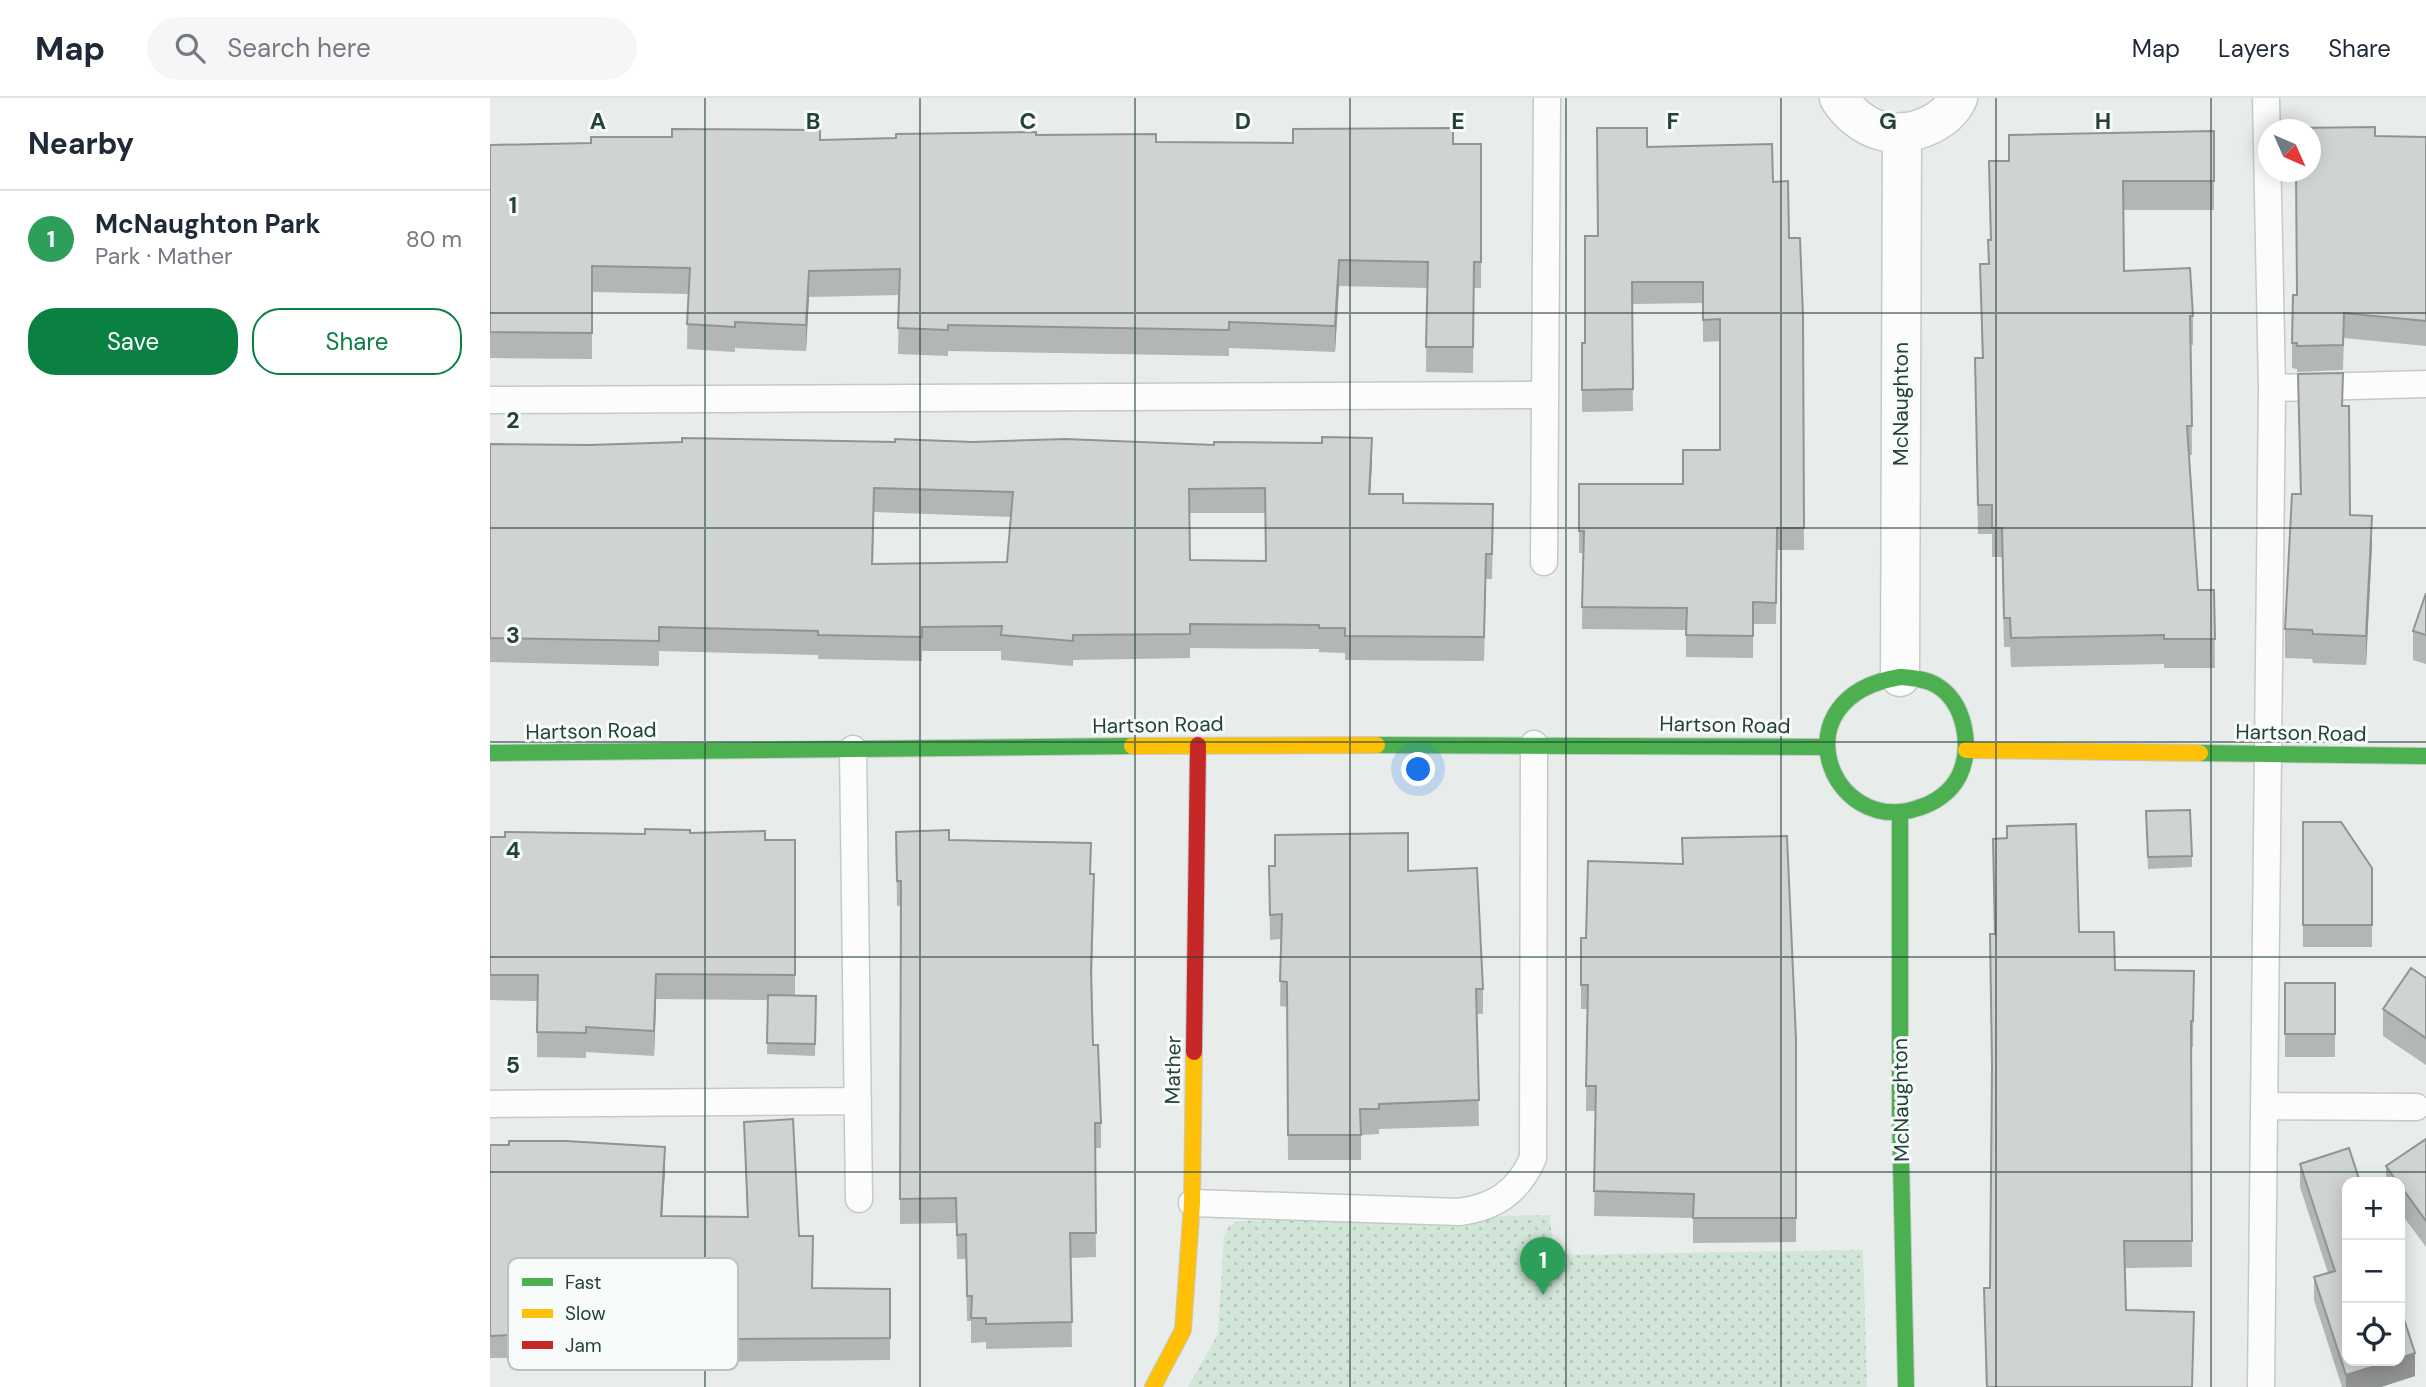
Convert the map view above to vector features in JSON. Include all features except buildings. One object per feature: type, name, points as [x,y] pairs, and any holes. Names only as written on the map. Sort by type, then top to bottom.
[{"type":"street","points":[[1839,98],[1861,121],[1882,131],[1902,132],[1923,128],[1942,117],[1958,98]]},
{"type":"street","name":"McNaughton","points":[[1900,677],[1902,132]]},
{"type":"street","points":[[1900,677],[1919,678],[1938,686],[1954,704],[1964,724],[1966,750],[1958,777],[1940,796],[1919,810],[1880,812],[1858,804],[1839,784],[1826,747],[1829,724],[1839,706],[1858,690],[1880,680],[1900,677]]},
{"type":"street","name":"Hartson Road","points":[[490,753],[1198,745],[1826,747]]},
{"type":"street","name":"Mather","points":[[1153,1387],[1183,1330],[1192,1203],[1198,745]]},
{"type":"street","name":"Hartson Road","points":[[1966,750],[2426,756]]},
{"type":"street","name":"McNaughton","points":[[1900,813],[1900,1116],[1906,1387]]},
{"type":"lane","points":[[1544,562],[1547,98]]},
{"type":"lane","points":[[2261,1387],[2272,388],[2266,98]]},
{"type":"lane","points":[[2272,388],[2426,384]]},
{"type":"lane","points":[[490,400],[1544,395]]},
{"type":"lane","points":[[1192,1203],[1459,1212],[1484,1209],[1514,1188],[1527,1171],[1533,1158],[1534,744]]},
{"type":"lane","points":[[853,749],[859,1199]]},
{"type":"lane","points":[[490,1104],[858,1101]]},
{"type":"lane","points":[[2264,1106],[2416,1107]]},
{"type":"green space","points":[[1550,1215],[1553,1255],[1863,1250],[1867,1387],[1188,1387],[1218,1334],[1224,1237],[1229,1226],[1238,1221]]},
{"type":"traffic: fast","points":[[1900,677],[1928,681],[1954,702],[1964,726],[1965,752],[1959,776],[1942,796],[1918,808],[1887,812],[1861,803],[1841,785],[1829,761],[1828,735],[1838,710],[1862,690],[1900,677]]},
{"type":"traffic: fast","points":[[1377,745],[1826,747]]},
{"type":"traffic: fast","points":[[490,753],[1132,746]]},
{"type":"traffic: fast","points":[[2200,753],[2426,756]]},
{"type":"traffic: fast","points":[[1900,813],[1900,1116],[1906,1387]]},
{"type":"traffic: slow","points":[[1132,746],[1377,745]]},
{"type":"traffic: slow","points":[[1966,750],[2200,753]]},
{"type":"traffic: slow","points":[[1153,1387],[1183,1330],[1192,1203],[1194,1052]]},
{"type":"traffic: jam","points":[[1194,1052],[1198,745]]},
{"type":"place","name":"McNaughton Park","points":[[1543,1295]]}]
